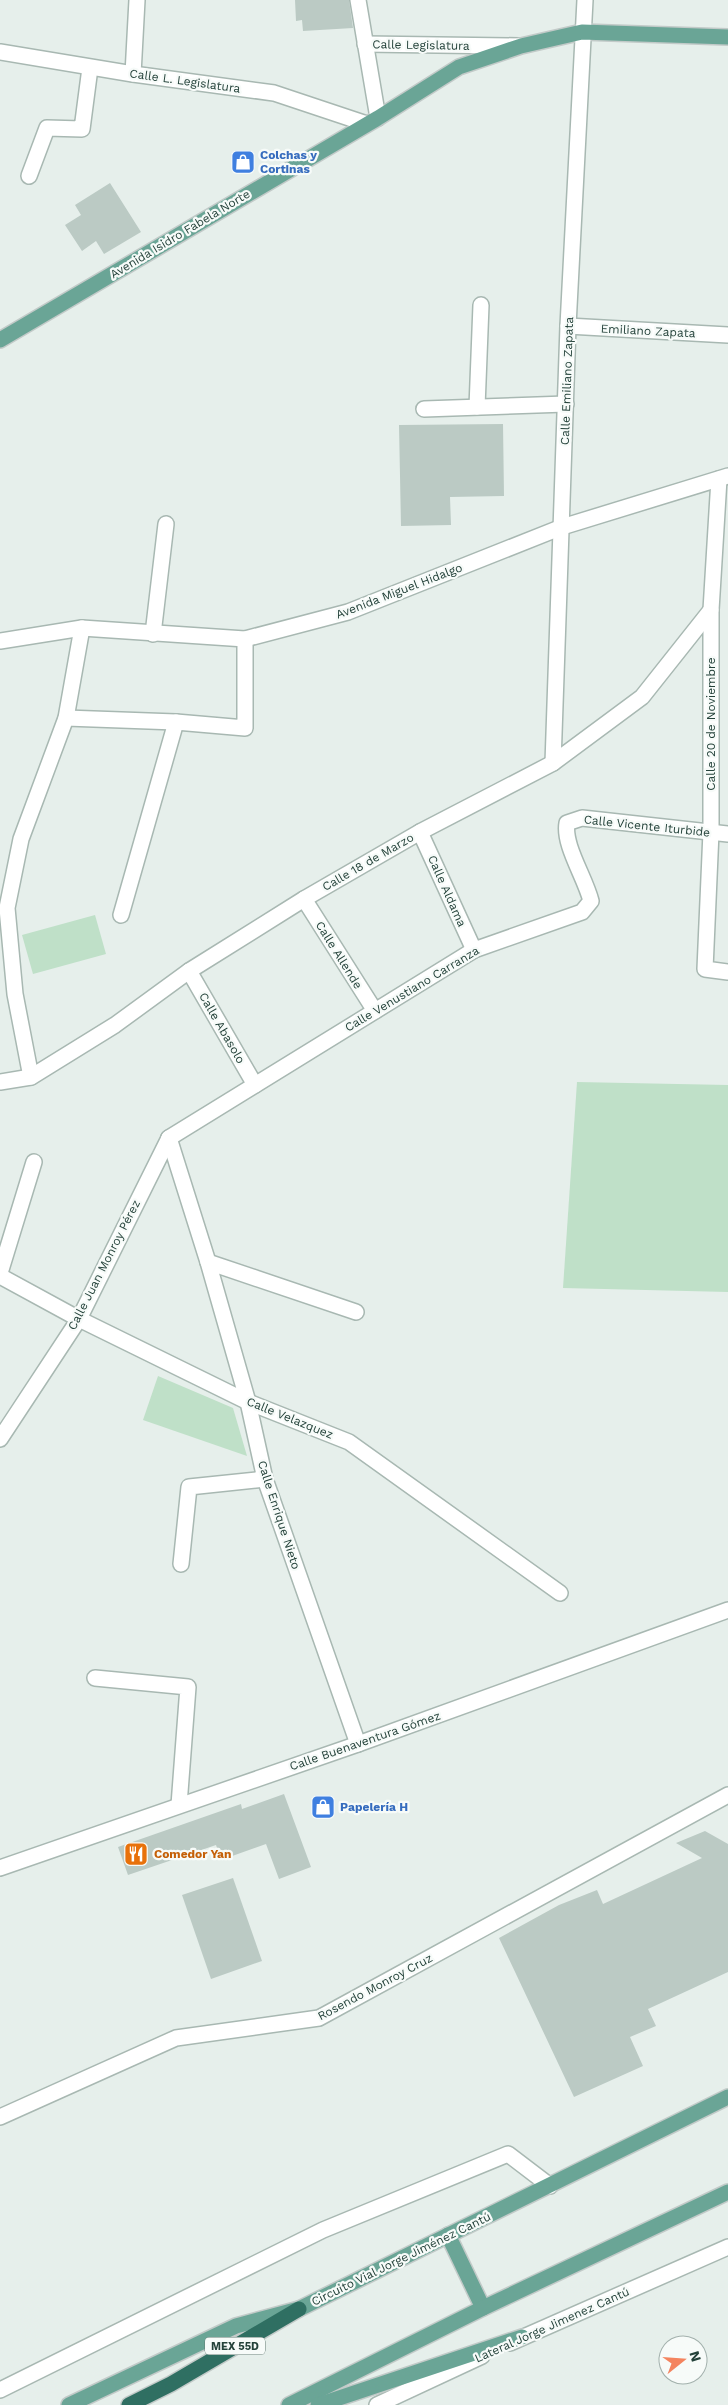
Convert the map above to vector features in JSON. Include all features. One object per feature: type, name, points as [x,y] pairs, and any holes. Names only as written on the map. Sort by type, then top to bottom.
[{"type":"highway","name":"MEX 55D","points":[[129,2405],[171,2384],[299,2309]]},
{"type":"main road","name":"Avenida Isidro Fabela Norte","points":[[0,340],[373,121],[459,67],[521,46],[582,32],[728,37]]},
{"type":"main road","name":"Circuito Vial Jorge Jiménez Cantú","points":[[69,2405],[236,2326],[299,2309],[728,2097]]},
{"type":"main road","points":[[289,2405],[482,2308],[728,2192]]},
{"type":"main road","points":[[448,2235],[482,2308]]},
{"type":"main road","points":[[318,2405],[522,2337]]},
{"type":"street","points":[[133,74],[138,0]]},
{"type":"street","points":[[358,0],[365,44]]},
{"type":"street","name":"Calle Emiliano Zapata","points":[[553,763],[568,326],[585,0]]},
{"type":"street","name":"Calle Legislatura","points":[[373,121],[365,44],[521,46]]},
{"type":"street","name":"Calle L. Legislatura","points":[[0,52],[90,68],[274,93],[373,121]]},
{"type":"street","points":[[29,176],[47,128],[82,129],[90,68]]},
{"type":"street","points":[[477,407],[481,305]]},
{"type":"street","name":"Emiliano Zapata","points":[[568,326],[728,335]]},
{"type":"street","points":[[424,409],[566,404]]},
{"type":"street","name":"Avenida Miguel Hidalgo","points":[[0,641],[82,628],[245,639],[348,612],[562,527],[724,477]]},
{"type":"street","name":"Calle 20 de Noviembre","points":[[724,477],[721,576],[711,610],[711,832],[705,970],[728,972]]},
{"type":"street","points":[[153,634],[166,524]]},
{"type":"street","name":"Calle 18 de Marzo","points":[[0,1082],[31,1077],[115,1025],[189,971],[304,898],[420,832],[553,763],[642,697],[711,610]]},
{"type":"street","points":[[31,1077],[15,994],[7,908],[20,839],[66,718],[82,628]]},
{"type":"street","points":[[66,718],[176,722],[245,728],[245,639]]},
{"type":"street","points":[[121,915],[176,722]]},
{"type":"street","name":"Calle Vicente Iturbide","points":[[567,823],[582,818],[728,834]]},
{"type":"street","name":"Calle Venustiano Carranza","points":[[169,1138],[474,950],[582,912],[591,901],[587,885],[565,834],[567,823]]},
{"type":"street","name":"Calle Aldama","points":[[420,832],[474,950]]},
{"type":"street","name":"Calle Allende","points":[[304,898],[374,1012]]},
{"type":"street","name":"Calle Abasolo","points":[[189,971],[254,1085]]},
{"type":"street","points":[[0,996],[15,994]]},
{"type":"street","name":"Calle Enrique Nieto","points":[[169,1138],[208,1262],[248,1402],[265,1479],[358,1744]]},
{"type":"street","name":"Calle Juan Monroy Pérez","points":[[0,1439],[79,1319],[169,1138]]},
{"type":"street","points":[[0,1274],[34,1162]]},
{"type":"street","points":[[208,1262],[356,1312]]},
{"type":"street","name":"Calle Velazquez","points":[[0,1274],[79,1319],[248,1402],[349,1442],[560,1593]]},
{"type":"street","points":[[181,1564],[189,1487],[265,1479]]},
{"type":"street","name":"Calle Buenaventura Gómez","points":[[0,1868],[358,1744],[728,1610]]},
{"type":"street","points":[[94,1678],[188,1688],[179,1805]]},
{"type":"street","name":"Rosendo Monroy Cruz","points":[[0,2117],[176,2038],[319,2018],[728,1795]]},
{"type":"street","points":[[0,2390],[323,2230],[508,2154],[550,2186]]},
{"type":"street","name":"Lateral Jorge Jimenez Cantú","points":[[377,2405],[522,2337],[728,2247]]},
{"type":"green space","points":[[95,915],[106,954],[33,974],[22,935]]},
{"type":"green space","points":[[577,1082],[728,1085],[728,1292],[563,1288]]},
{"type":"green space","points":[[158,1376],[233,1408],[247,1456],[143,1420]]},
{"type":"building","points":[[295,0],[349,0],[353,28],[303,31],[302,20],[296,21]]},
{"type":"building","points":[[110,183],[141,232],[104,254],[96,241],[82,251],[65,225],[81,215],[75,205]]},
{"type":"building","points":[[503,424],[504,496],[450,497],[451,525],[401,526],[399,425]]},
{"type":"building","points":[[284,1794],[311,1867],[279,1879],[266,1844],[221,1860],[216,1845],[128,1875],[118,1847],[241,1804],[242,1809]]},
{"type":"building","points":[[705,1831],[728,1844],[728,1972],[648,2009],[656,2026],[630,2037],[643,2066],[574,2097],[499,1938],[559,1905],[597,1890],[603,1904],[702,1858],[676,1843]]},
{"type":"building","points":[[233,1878],[262,1961],[211,1979],[182,1895]]},
{"type":"place","name":"Colchas y Cortinas","points":[[243,162]]},
{"type":"place","name":"Papelería H","points":[[323,1807]]},
{"type":"place","name":"Comedor Yan","points":[[136,1854]]}]
